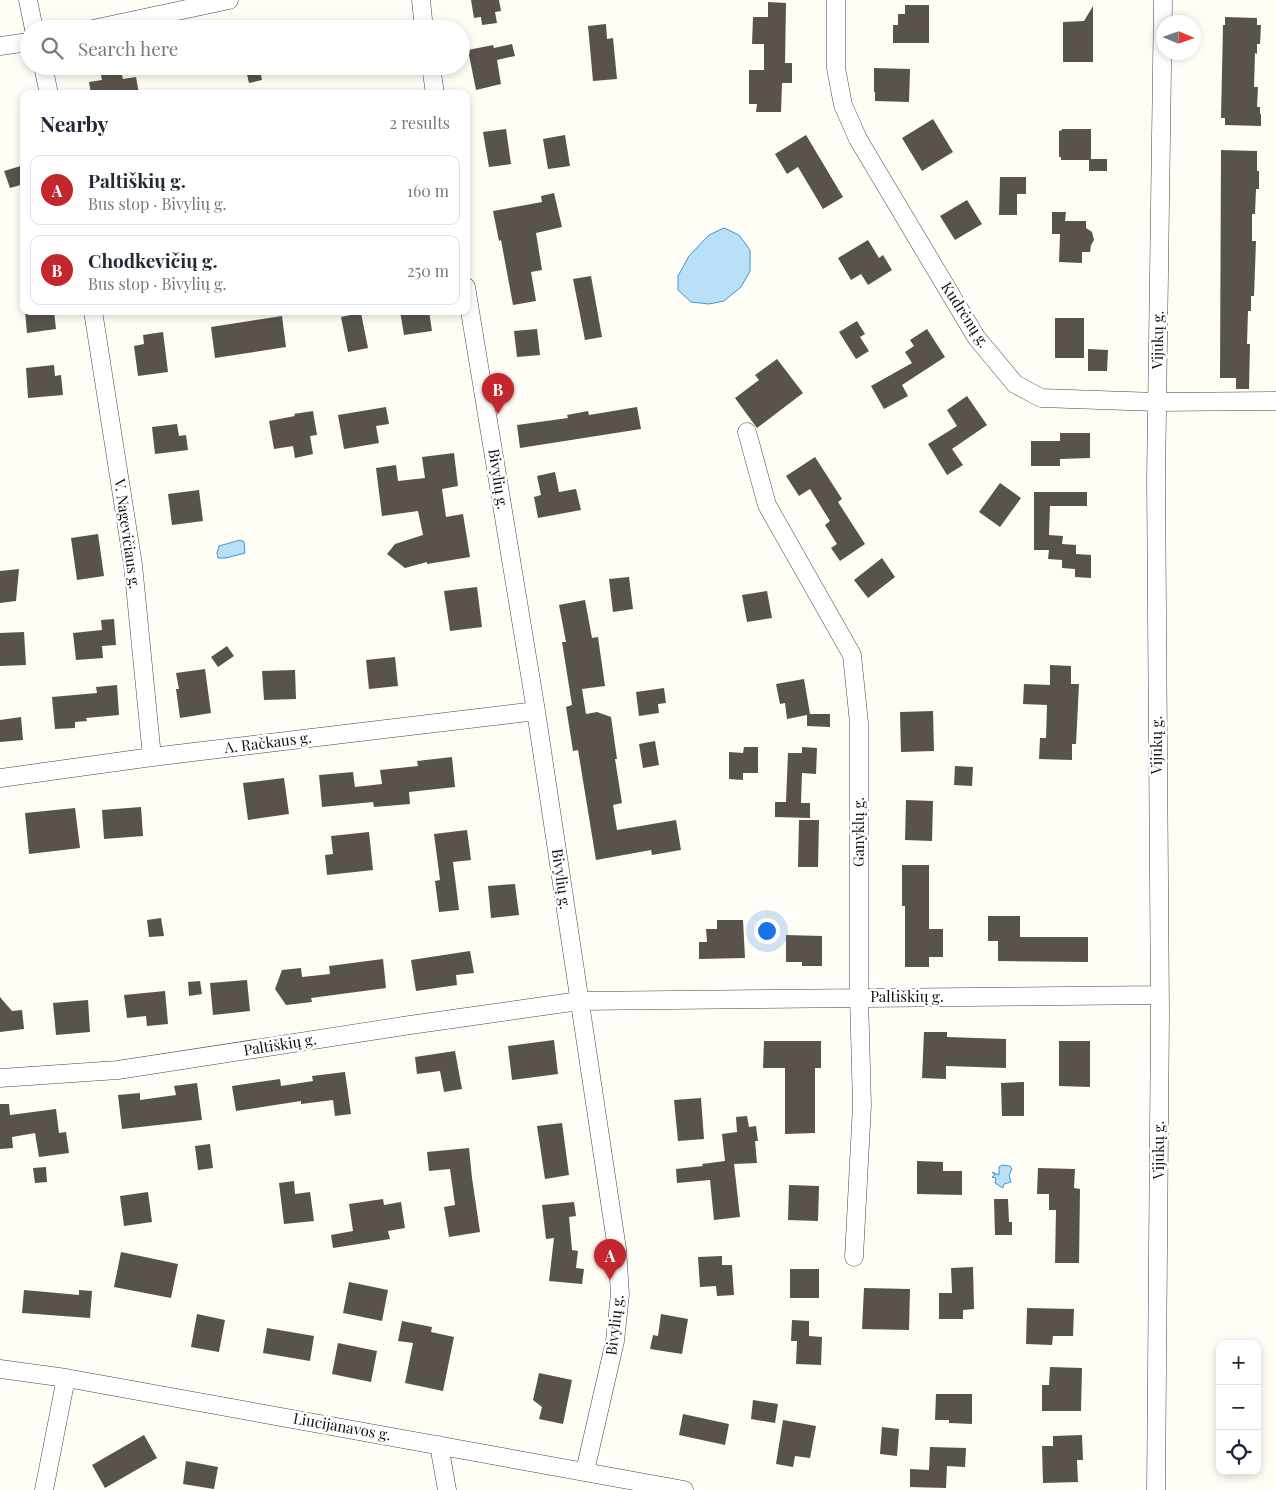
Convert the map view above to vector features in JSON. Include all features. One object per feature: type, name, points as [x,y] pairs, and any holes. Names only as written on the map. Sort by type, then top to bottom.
[{"type":"street","points":[[28,0],[32,20]]},
{"type":"street","points":[[136,20],[229,0]]},
{"type":"street","points":[[420,0],[423,20]]},
{"type":"street","name":"Kudrėnų g.","points":[[836,0],[836,68],[843,105],[858,139],[976,337],[1016,384],[1041,398],[1157,402],[1276,400]]},
{"type":"street","name":"Vijūkų g.","points":[[1156,1490],[1159,995],[1157,402],[1163,0]]},
{"type":"street","points":[[0,46],[20,43]]},
{"type":"street","points":[[45,75],[48,90]]},
{"type":"street","points":[[432,75],[434,90]]},
{"type":"street","name":"Bivylių g.","points":[[470,311],[536,711],[617,1249],[620,1294],[615,1341],[585,1471]]},
{"type":"street","name":"V. Nagevičiaus g.","points":[[94,315],[133,565],[152,757]]},
{"type":"street","name":"Ganyklų g.","points":[[747,432],[767,505],[852,655],[859,723],[859,997],[862,1105],[854,1258]]},
{"type":"street","name":"A. Račkaus g.","points":[[0,778],[152,757],[536,711]]},
{"type":"street","name":"Paltiškių g.","points":[[0,1078],[118,1070],[394,1027],[579,1001],[1159,995]]},
{"type":"street","name":"Liucijanavos g.","points":[[0,1368],[66,1378],[684,1490]]},
{"type":"street","points":[[44,1490],[66,1378]]},
{"type":"street","points":[[439,1445],[447,1490]]},
{"type":"water","points":[[724,228],[739,235],[750,250],[750,271],[741,287],[724,301],[709,304],[691,302],[678,290],[678,276],[689,256],[709,235]]},
{"type":"water","points":[[240,540],[244,542],[245,553],[218,558],[219,546]]},
{"type":"water","points":[[1002,1165],[1010,1166],[1012,1169],[1009,1175],[1011,1182],[1004,1184],[1003,1188],[995,1183],[996,1178],[992,1177],[995,1175],[992,1172],[999,1175],[999,1167]]},
{"type":"building","points":[[471,0],[499,0],[501,11],[495,12],[497,23],[482,25],[481,17],[474,18]]},
{"type":"building","points":[[768,2],[786,3],[785,63],[792,63],[792,83],[782,83],[781,112],[756,112],[757,104],[749,104],[749,70],[764,70],[764,44],[752,44],[753,17],[768,17]]},
{"type":"building","points":[[905,5],[929,5],[929,43],[893,43],[893,25],[898,25],[898,14],[905,14]]},
{"type":"building","points":[[1093,6],[1093,62],[1063,62],[1063,22],[1084,21]]},
{"type":"building","points":[[1225,17],[1257,18],[1257,25],[1261,25],[1260,44],[1257,44],[1257,54],[1255,53],[1254,87],[1258,87],[1257,107],[1260,107],[1261,126],[1225,125],[1225,118],[1221,118],[1223,25],[1225,25]]},
{"type":"building","points":[[606,24],[607,39],[613,38],[617,79],[593,81],[588,26]]},
{"type":"building","points":[[512,44],[515,56],[497,60],[501,84],[476,90],[470,60],[470,50],[493,45],[494,48]]},
{"type":"building","points":[[874,68],[910,69],[909,102],[875,101]]},
{"type":"building","points":[[101,75],[122,75],[123,79],[136,77],[138,90],[90,90],[89,82],[102,80]]},
{"type":"building","points":[[247,75],[261,75],[262,80],[249,83]]},
{"type":"building","points":[[933,119],[953,152],[922,171],[902,138]]},
{"type":"building","points":[[506,129],[511,164],[489,167],[483,132]]},
{"type":"building","points":[[1062,129],[1091,129],[1091,159],[1107,159],[1107,171],[1089,171],[1089,160],[1061,160],[1061,157],[1059,157],[1059,131]]},
{"type":"building","points":[[565,135],[570,166],[548,169],[543,139]]},
{"type":"building","points":[[806,135],[843,197],[823,209],[798,167],[787,174],[775,154]]},
{"type":"building","points":[[1221,150],[1257,151],[1259,189],[1256,189],[1255,214],[1252,214],[1252,241],[1256,241],[1254,296],[1251,296],[1251,311],[1248,311],[1247,344],[1250,344],[1249,389],[1236,389],[1236,378],[1220,378]]},
{"type":"building","points":[[20,166],[20,185],[10,188],[4,171]]},
{"type":"building","points":[[1000,177],[1026,177],[1026,194],[1017,194],[1017,215],[999,215]]},
{"type":"building","points":[[554,193],[562,227],[536,233],[542,270],[531,272],[536,301],[513,305],[501,240],[499,241],[493,211],[542,202],[541,196]]},
{"type":"building","points":[[967,200],[982,224],[955,240],[940,216]]},
{"type":"building","points":[[1052,212],[1066,212],[1065,221],[1086,221],[1086,228],[1092,232],[1094,240],[1090,252],[1082,252],[1082,263],[1059,262],[1060,234],[1052,234]]},
{"type":"building","points":[[868,240],[879,258],[883,255],[892,270],[868,285],[861,274],[851,280],[838,258]]},
{"type":"building","points":[[591,276],[602,337],[585,340],[573,279]]},
{"type":"building","points":[[25,315],[54,315],[56,329],[27,333]]},
{"type":"building","points":[[361,315],[368,348],[348,352],[341,317]]},
{"type":"building","points":[[401,315],[430,315],[432,331],[404,335]]},
{"type":"building","points":[[282,316],[286,347],[215,358],[211,327]]},
{"type":"building","points":[[1055,318],[1084,318],[1084,358],[1055,358]]},
{"type":"building","points":[[857,321],[865,334],[860,337],[869,351],[856,359],[839,332]]},
{"type":"building","points":[[537,329],[540,355],[517,357],[514,331]]},
{"type":"building","points":[[927,329],[945,357],[902,385],[908,396],[884,409],[871,386],[912,363],[905,352],[914,346],[910,340]]},
{"type":"building","points":[[163,332],[168,372],[138,376],[134,346],[144,344],[143,335]]},
{"type":"building","points":[[1088,349],[1108,350],[1107,371],[1088,371]]},
{"type":"building","points":[[777,359],[803,393],[757,428],[735,398],[759,380],[755,375]]},
{"type":"building","points":[[54,365],[55,376],[61,375],[63,395],[28,398],[26,368]]},
{"type":"building","points":[[967,396],[987,425],[952,449],[963,465],[947,475],[928,444],[957,426],[947,410]]},
{"type":"building","points":[[386,407],[389,424],[376,426],[379,443],[344,449],[338,415]]},
{"type":"building","points":[[637,407],[641,429],[520,448],[517,425],[568,418],[567,415],[588,411],[589,415]]},
{"type":"building","points":[[313,411],[317,435],[310,436],[313,454],[295,458],[293,446],[274,449],[269,421]]},
{"type":"building","points":[[177,424],[179,436],[186,435],[188,450],[155,454],[152,427]]},
{"type":"building","points":[[1060,433],[1090,433],[1090,458],[1060,459],[1060,466],[1031,466],[1031,441],[1060,441]]},
{"type":"building","points":[[454,453],[458,486],[442,489],[446,517],[463,514],[470,557],[427,564],[427,562],[405,568],[387,554],[395,544],[423,535],[418,511],[382,516],[376,468],[396,465],[398,481],[425,478],[422,457]]},
{"type":"building","points":[[815,457],[842,499],[838,502],[865,544],[840,561],[831,548],[837,544],[825,525],[830,521],[810,489],[799,496],[786,476]]},
{"type":"building","points":[[555,472],[559,492],[576,489],[581,510],[538,518],[534,497],[541,495],[537,476]]},
{"type":"building","points":[[1000,483],[1021,498],[1000,527],[979,512]]},
{"type":"building","points":[[199,490],[203,521],[172,525],[168,494]]},
{"type":"building","points":[[1034,492],[1087,492],[1087,506],[1050,506],[1049,535],[1063,536],[1062,544],[1076,545],[1076,554],[1091,555],[1091,578],[1075,577],[1075,569],[1062,568],[1062,560],[1048,559],[1049,550],[1034,550]]},
{"type":"building","points":[[98,534],[104,576],[77,580],[71,538]]},
{"type":"building","points":[[882,558],[895,577],[868,598],[854,580]]},
{"type":"building","points":[[19,569],[16,601],[0,603],[0,571]]},
{"type":"building","points":[[629,577],[633,609],[613,612],[609,579]]},
{"type":"building","points":[[477,587],[482,627],[450,631],[444,591]]},
{"type":"building","points":[[767,591],[772,618],[747,622],[742,595]]},
{"type":"building","points":[[585,600],[592,638],[598,637],[605,686],[582,689],[586,714],[597,712],[611,717],[622,803],[613,805],[617,830],[676,820],[681,850],[652,855],[651,850],[596,860],[578,750],[573,751],[566,707],[572,705],[562,642],[566,642],[559,605]]},
{"type":"building","points":[[114,619],[116,645],[102,646],[103,658],[76,660],[73,633],[102,630],[101,620]]},
{"type":"building","points":[[24,632],[26,665],[0,666],[0,633]]},
{"type":"building","points":[[227,646],[234,656],[218,667],[211,657]]},
{"type":"building","points":[[395,657],[398,686],[369,689],[366,660]]},
{"type":"building","points":[[1050,665],[1071,666],[1071,684],[1079,684],[1076,744],[1072,744],[1072,760],[1039,759],[1040,738],[1046,738],[1047,705],[1023,704],[1024,684],[1050,685]]},
{"type":"building","points":[[205,669],[211,713],[180,718],[176,689],[179,689],[176,673]]},
{"type":"building","points":[[295,670],[296,699],[264,700],[262,671]]},
{"type":"building","points":[[804,679],[810,714],[830,714],[830,727],[807,726],[807,715],[787,719],[785,703],[780,704],[776,684]]},
{"type":"building","points":[[117,685],[119,715],[86,718],[87,721],[75,722],[75,728],[55,729],[52,697],[97,693],[96,687]]},
{"type":"building","points":[[664,688],[666,703],[658,704],[659,713],[639,716],[636,692]]},
{"type":"building","points":[[933,711],[934,751],[901,752],[900,712]]},
{"type":"building","points":[[21,717],[23,740],[0,742],[0,720]]},
{"type":"building","points":[[655,741],[659,765],[643,768],[639,744]]},
{"type":"building","points":[[744,747],[758,747],[758,773],[743,773],[743,780],[729,779],[729,752],[743,753]]},
{"type":"building","points":[[802,747],[817,748],[816,774],[802,773],[801,803],[810,803],[810,818],[775,817],[775,802],[786,802],[788,753],[802,753]]},
{"type":"building","points":[[452,757],[455,787],[409,792],[410,804],[374,807],[373,802],[322,807],[319,775],[353,772],[355,787],[382,784],[380,770],[418,766],[417,761]]},
{"type":"building","points":[[955,766],[973,767],[972,786],[954,785]]},
{"type":"building","points":[[284,778],[289,814],[248,820],[243,783]]},
{"type":"building","points":[[906,800],[933,801],[932,841],[905,840]]},
{"type":"building","points":[[141,807],[143,836],[104,839],[102,810]]},
{"type":"building","points":[[75,808],[80,848],[29,854],[25,813]]},
{"type":"building","points":[[799,820],[819,820],[818,867],[798,867]]},
{"type":"building","points":[[467,830],[471,860],[453,862],[459,910],[439,912],[435,881],[440,880],[434,834]]},
{"type":"building","points":[[369,832],[373,870],[327,875],[325,855],[333,854],[331,836]]},
{"type":"building","points":[[902,865],[929,865],[929,929],[943,929],[943,957],[929,957],[929,967],[905,967],[905,906],[902,906]]},
{"type":"building","points":[[515,884],[519,915],[491,918],[488,886]]},
{"type":"building","points":[[988,916],[1020,916],[1020,937],[1088,937],[1088,962],[998,961],[998,941],[988,941]]},
{"type":"building","points":[[161,918],[164,936],[149,937],[147,920]]},
{"type":"building","points":[[717,920],[743,920],[745,958],[699,959],[699,942],[707,942],[706,929],[717,929]]},
{"type":"building","points":[[786,935],[822,936],[822,966],[802,966],[802,962],[786,962]]},
{"type":"building","points":[[470,951],[474,973],[456,975],[457,985],[416,991],[411,960]]},
{"type":"building","points":[[383,959],[386,988],[311,998],[312,1002],[286,1005],[275,989],[282,970],[301,968],[302,977],[330,974],[329,966]]},
{"type":"building","points":[[247,980],[250,1011],[213,1015],[210,983]]},
{"type":"building","points":[[200,981],[202,994],[189,996],[188,982]]},
{"type":"building","points":[[165,991],[168,1024],[147,1026],[146,1016],[127,1018],[124,995]]},
{"type":"building","points":[[0,997],[12,1011],[22,1010],[24,1029],[0,1032]]},
{"type":"building","points":[[88,1000],[90,1032],[56,1035],[53,1003]]},
{"type":"building","points":[[924,1032],[947,1032],[947,1037],[1006,1039],[1006,1068],[946,1066],[946,1079],[922,1078]]},
{"type":"building","points":[[554,1040],[558,1074],[512,1080],[508,1046]]},
{"type":"building","points":[[764,1041],[821,1041],[821,1068],[815,1068],[815,1133],[785,1134],[785,1068],[763,1068]]},
{"type":"building","points":[[1059,1041],[1090,1041],[1090,1087],[1059,1086]]},
{"type":"building","points":[[455,1051],[462,1089],[444,1092],[440,1071],[417,1074],[415,1057]]},
{"type":"building","points":[[345,1072],[351,1114],[335,1116],[333,1100],[301,1104],[301,1101],[236,1111],[232,1086],[280,1079],[281,1086],[313,1081],[312,1076]]},
{"type":"building","points":[[1024,1082],[1024,1116],[1002,1116],[1001,1083]]},
{"type":"building","points":[[197,1083],[202,1120],[122,1129],[118,1095],[140,1093],[140,1100],[176,1095],[174,1086]]},
{"type":"building","points":[[701,1098],[704,1139],[678,1141],[674,1100]]},
{"type":"building","points":[[0,1104],[9,1104],[10,1115],[56,1109],[59,1133],[66,1132],[69,1153],[39,1157],[35,1133],[12,1137],[13,1148],[0,1149]]},
{"type":"building","points":[[747,1116],[749,1127],[756,1126],[758,1141],[755,1141],[757,1163],[734,1164],[740,1217],[714,1220],[710,1180],[677,1183],[676,1169],[725,1161],[722,1134],[737,1132],[736,1117]]},
{"type":"building","points":[[562,1123],[569,1175],[545,1179],[537,1126]]},
{"type":"building","points":[[210,1144],[213,1168],[198,1170],[195,1146]]},
{"type":"building","points":[[469,1148],[480,1232],[449,1237],[444,1207],[455,1205],[450,1169],[429,1171],[427,1152]]},
{"type":"building","points":[[917,1161],[943,1162],[943,1171],[962,1171],[962,1195],[917,1194]]},
{"type":"building","points":[[46,1167],[47,1182],[35,1183],[33,1168]]},
{"type":"building","points":[[1038,1168],[1075,1169],[1074,1188],[1080,1189],[1079,1263],[1055,1263],[1056,1210],[1049,1210],[1049,1194],[1037,1194]]},
{"type":"building","points":[[294,1181],[295,1194],[310,1192],[314,1221],[284,1224],[279,1183]]},
{"type":"building","points":[[789,1185],[819,1186],[818,1221],[788,1220]]},
{"type":"building","points":[[148,1192],[152,1222],[124,1226],[120,1196]]},
{"type":"building","points":[[383,1199],[384,1205],[401,1202],[405,1228],[388,1231],[390,1239],[333,1248],[331,1235],[353,1231],[349,1204]]},
{"type":"building","points":[[994,1199],[1008,1199],[1009,1222],[1012,1222],[1012,1235],[995,1235]]},
{"type":"building","points":[[574,1202],[576,1216],[569,1217],[572,1250],[578,1251],[576,1268],[584,1269],[582,1284],[549,1281],[554,1238],[546,1239],[542,1205]]},
{"type":"building","points":[[121,1252],[178,1264],[171,1298],[114,1287]]},
{"type":"building","points":[[722,1256],[722,1265],[732,1265],[734,1295],[717,1296],[716,1286],[700,1287],[698,1257]]},
{"type":"building","points":[[973,1267],[974,1309],[963,1310],[963,1319],[939,1319],[939,1293],[952,1293],[951,1268]]},
{"type":"building","points":[[790,1269],[819,1269],[819,1298],[790,1298]]},
{"type":"building","points":[[349,1282],[388,1290],[382,1321],[343,1313]]},
{"type":"building","points":[[864,1288],[910,1289],[909,1330],[862,1329]]},
{"type":"building","points":[[24,1290],[79,1295],[79,1290],[92,1291],[90,1318],[22,1313]]},
{"type":"building","points":[[1027,1308],[1074,1309],[1073,1336],[1053,1336],[1052,1345],[1026,1344]]},
{"type":"building","points":[[197,1314],[225,1320],[219,1352],[191,1347]]},
{"type":"building","points":[[661,1314],[688,1319],[682,1354],[650,1349],[653,1335],[658,1336]]},
{"type":"building","points":[[792,1320],[809,1321],[809,1336],[822,1337],[821,1365],[796,1364],[797,1341],[791,1341]]},
{"type":"building","points":[[402,1321],[432,1327],[431,1332],[454,1337],[443,1391],[405,1383],[413,1343],[398,1341]]},
{"type":"building","points":[[267,1328],[314,1336],[310,1361],[263,1353]]},
{"type":"building","points":[[338,1343],[377,1351],[371,1382],[332,1374]]},
{"type":"building","points":[[1050,1367],[1082,1368],[1081,1411],[1042,1411],[1042,1385],[1049,1385]]},
{"type":"building","points":[[539,1373],[572,1380],[563,1424],[539,1419],[542,1407],[533,1400]]},
{"type":"building","points":[[936,1394],[972,1394],[972,1424],[949,1423],[949,1420],[935,1420]]},
{"type":"building","points":[[753,1400],[778,1404],[775,1423],[751,1419]]},
{"type":"building","points":[[683,1414],[729,1424],[725,1445],[679,1435]]},
{"type":"building","points":[[783,1420],[816,1426],[810,1458],[795,1456],[793,1467],[776,1464]]},
{"type":"building","points":[[882,1427],[899,1429],[897,1456],[880,1454]]},
{"type":"building","points":[[144,1435],[157,1458],[105,1488],[92,1465]]},
{"type":"building","points":[[1082,1435],[1083,1460],[1077,1460],[1078,1482],[1043,1483],[1042,1446],[1053,1446],[1053,1436]]},
{"type":"building","points":[[930,1447],[966,1448],[965,1467],[947,1466],[946,1488],[910,1487],[910,1469],[929,1470]]},
{"type":"building","points":[[186,1461],[218,1467],[214,1489],[183,1484]]},
{"type":"place","name":"Chodkevičių g.","points":[[498,414]]},
{"type":"place","name":"Paltiškių g.","points":[[610,1280]]}]
